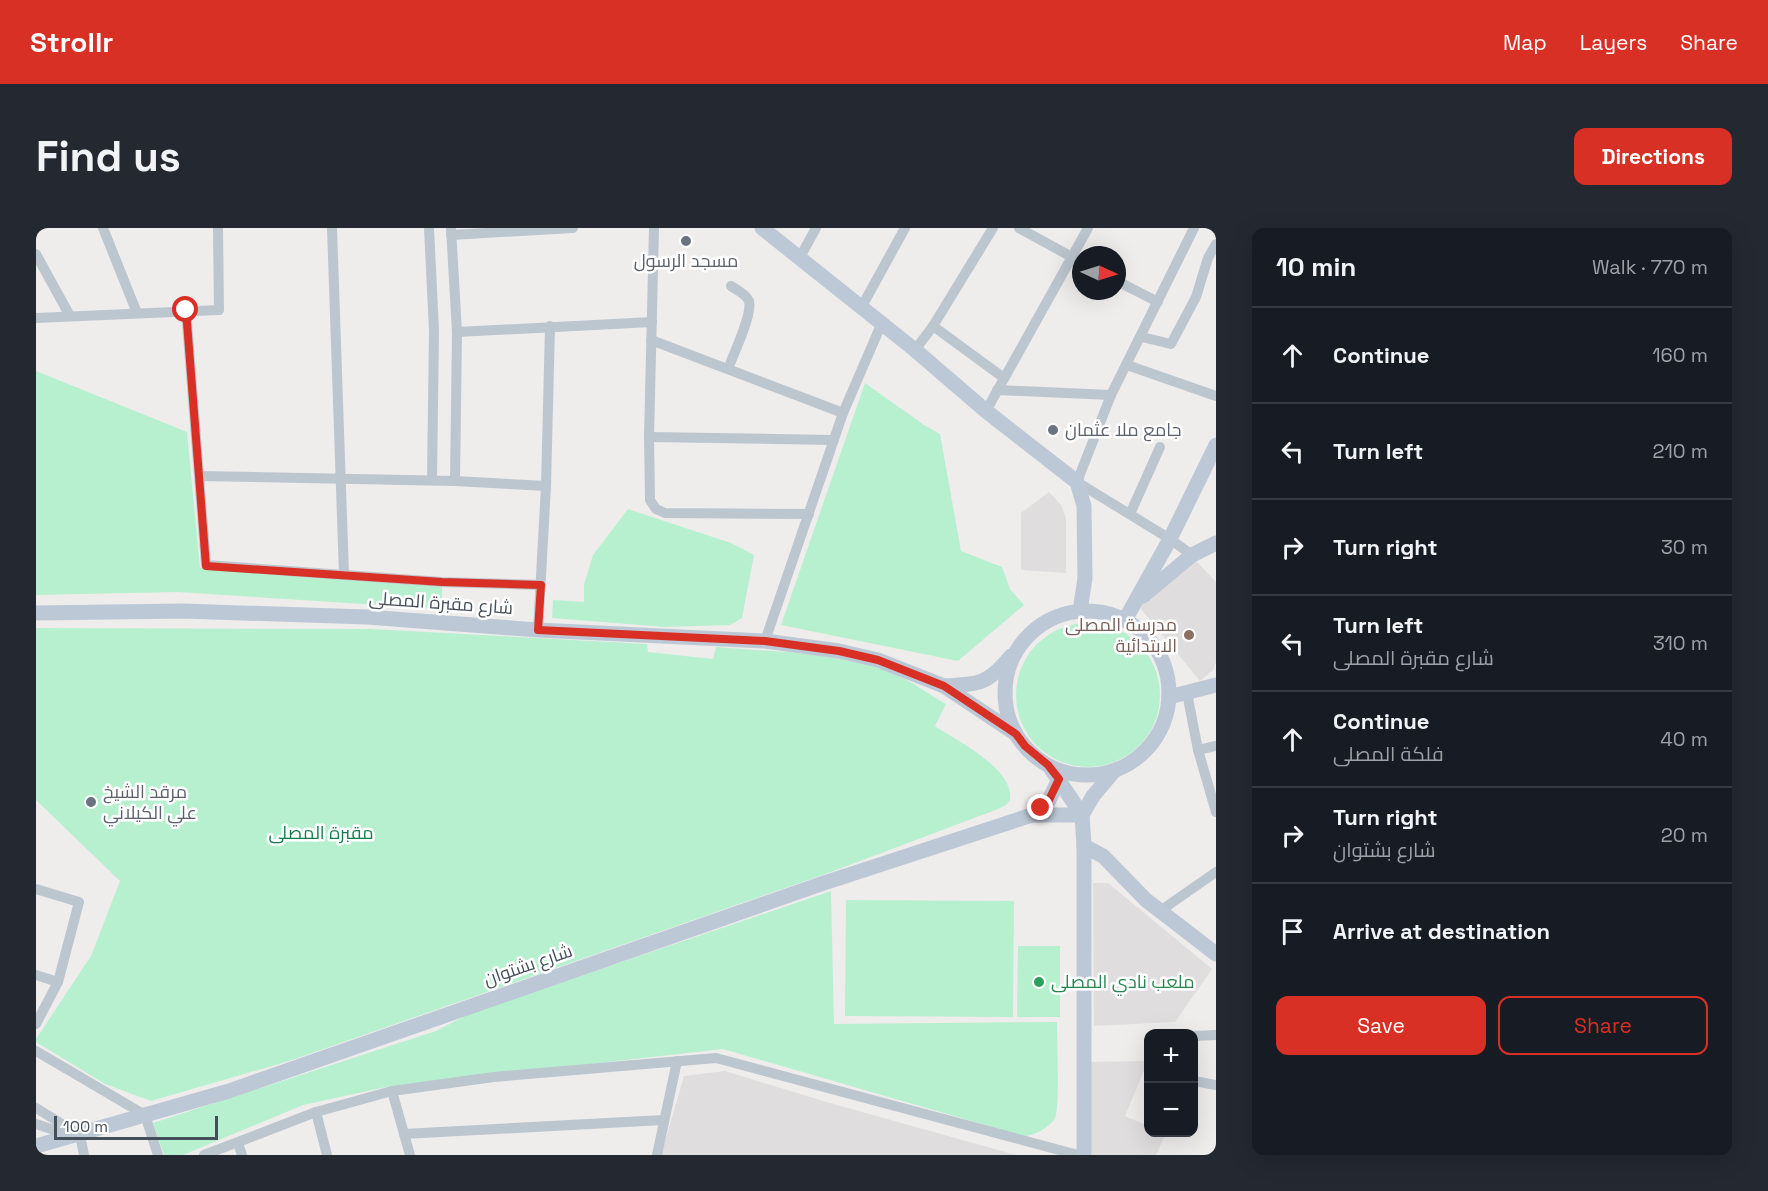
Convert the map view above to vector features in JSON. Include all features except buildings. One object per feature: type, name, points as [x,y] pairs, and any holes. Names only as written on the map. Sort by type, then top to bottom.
[{"type":"street","points":[[103,228],[136,313]]},
{"type":"street","points":[[36,318],[219,310],[218,228]]},
{"type":"street","points":[[332,228],[344,575]]},
{"type":"street","points":[[429,228],[434,330],[432,480]]},
{"type":"street","points":[[455,481],[457,332],[451,232],[573,228]]},
{"type":"street","points":[[654,228],[649,437],[650,500],[656,509],[665,513],[809,514]]},
{"type":"street","points":[[762,228],[915,350],[986,411],[1077,482],[1170,538],[1192,555]]},
{"type":"street","points":[[799,259],[816,228]]},
{"type":"street","points":[[861,308],[905,228]]},
{"type":"street","points":[[915,350],[933,326],[993,228]]},
{"type":"street","points":[[1019,228],[1072,258]]},
{"type":"street","points":[[1081,246],[1088,228]]},
{"type":"street","points":[[1080,611],[1085,578],[1084,506],[1077,482],[1111,395],[1142,337],[1194,228]]},
{"type":"street","points":[[1142,337],[1171,344],[1196,297],[1208,258],[1216,244]]},
{"type":"street","points":[[36,254],[70,316]]},
{"type":"street","points":[[986,411],[1072,267]]},
{"type":"street","points":[[728,369],[748,314],[749,304],[745,296],[731,286]]},
{"type":"street","points":[[1126,286],[1158,302]]},
{"type":"street","points":[[186,310],[206,566],[442,582],[541,585]]},
{"type":"street","points":[[457,332],[652,322]]},
{"type":"street","points":[[765,641],[843,413],[882,325]]},
{"type":"street","points":[[538,630],[546,486],[550,326]]},
{"type":"street","points":[[933,326],[1004,378]]},
{"type":"street","points":[[651,340],[843,413]]},
{"type":"street","points":[[1127,365],[1216,396]]},
{"type":"street","points":[[997,390],[1111,395]]},
{"type":"street","points":[[649,437],[834,440]]},
{"type":"street","points":[[1125,620],[1170,538],[1216,445]]},
{"type":"street","points":[[1130,514],[1160,447]]},
{"type":"street","points":[[199,476],[341,477],[546,486]]},
{"type":"street","points":[[1136,601],[1192,555],[1216,543]]},
{"type":"street","name":"شارع مقبرة المصلى","points":[[36,613],[183,611],[367,617],[538,630],[765,641],[839,651],[878,660],[944,686],[1016,734]]},
{"type":"street","points":[[1048,765],[1064,772],[1080,775],[1114,771],[1135,759],[1152,742],[1164,721],[1169,697],[1167,674],[1158,652],[1144,634],[1125,620],[1103,612],[1080,611],[1057,616],[1037,628],[1021,645],[1010,666],[1006,688],[1008,712],[1016,734],[1025,746],[1048,765],[1082,815],[1084,846],[1084,1155]]},
{"type":"street","name":"شارع مقبرة المصلى","points":[[944,686],[985,681],[998,672],[1021,645]]},
{"type":"street","points":[[1169,697],[1216,685]]},
{"type":"street","points":[[1187,693],[1198,750],[1216,812]]},
{"type":"street","points":[[1198,750],[1216,746]]},
{"type":"street","points":[[1082,815],[1093,796],[1114,771]]},
{"type":"street","name":"شارع بشتوان","points":[[1032,815],[1049,800],[1059,779]]},
{"type":"street","name":"شارع بشتوان","points":[[36,1146],[74,1132],[229,1091],[821,884],[1032,815],[1082,815]]},
{"type":"street","points":[[1084,846],[1103,856],[1132,888],[1216,954]]},
{"type":"street","points":[[1160,911],[1216,872]]},
{"type":"street","points":[[36,889],[79,902],[58,982],[36,1024]]},
{"type":"street","points":[[36,975],[58,982]]},
{"type":"street","points":[[1198,1036],[1216,1035]]},
{"type":"street","points":[[36,1051],[145,1115],[158,1155]]},
{"type":"street","points":[[204,1155],[316,1112],[392,1090],[494,1077],[717,1058],[1078,1155]]},
{"type":"street","points":[[657,1155],[676,1061]]},
{"type":"street","points":[[1198,1082],[1216,1085]]},
{"type":"street","points":[[392,1090],[410,1155]]},
{"type":"street","points":[[36,1108],[74,1132],[84,1155]]},
{"type":"street","points":[[316,1112],[327,1155]]},
{"type":"street","points":[[404,1134],[663,1120]]},
{"type":"street","points":[[36,1124],[54,1130],[74,1132]]},
{"type":"street","points":[[238,1143],[242,1155]]},
{"type":"shaded area","points":[[1049,492],[1061,505],[1066,518],[1066,573],[1021,570],[1021,513]]},
{"type":"shaded area","name":"مدرسة المصلى الابتدائية","points":[[1196,561],[1216,582],[1216,662],[1213,670],[1200,681],[1141,609],[1141,603]]},
{"type":"shaded area","points":[[1093,883],[1108,883],[1212,969],[1175,1022],[1094,1026]]},
{"type":"shaded area","points":[[1144,1061],[1144,1071],[1125,1116],[1144,1124],[1144,1137],[1164,1137],[1156,1155],[1087,1155],[1089,1062]]},
{"type":"shaded area","points":[[725,1071],[1016,1155],[661,1155],[684,1076]]},
{"type":"green space","points":[[36,371],[187,432],[200,568],[442,587],[442,609],[177,592],[36,595]]},
{"type":"green space","points":[[865,383],[940,434],[961,551],[1002,567],[1010,589],[1024,605],[958,661],[781,625]]},
{"type":"green space","points":[[628,509],[731,543],[754,555],[742,618],[730,625],[665,627],[552,618],[553,600],[584,602],[584,585],[593,555]]},
{"type":"green space","points":[[1088,623],[1116,628],[1139,644],[1155,667],[1160,695],[1155,723],[1139,746],[1116,762],[1088,767],[1060,762],[1037,746],[1021,723],[1016,695],[1021,667],[1037,644],[1060,628]]},
{"type":"green space","name":"مقبرة المصلى","points":[[36,628],[371,629],[647,644],[648,652],[713,659],[716,647],[848,660],[897,675],[946,704],[935,726],[983,757],[994,767],[1003,777],[1009,789],[1010,800],[998,809],[831,872],[289,1061],[151,1101],[105,1084],[36,1042],[91,956],[120,881],[36,800]]},
{"type":"green space","points":[[831,891],[834,1024],[1057,1022],[1057,1111],[1049,1125],[1036,1133],[1023,1136],[723,1049],[386,1087],[303,1105],[183,1155],[164,1155],[153,1123],[436,1031],[471,1013]]},
{"type":"green space","points":[[846,900],[1014,901],[1013,1017],[845,1016]]},
{"type":"green space","name":"ملعب نادي المصلى","points":[[1018,946],[1060,946],[1060,1017],[1017,1017]]},
{"type":"place","name":"مسجد الرسول","points":[[686,241]]},
{"type":"place","name":"جامع ملا عثمان","points":[[1053,430]]},
{"type":"place","name":"مدرسة المصلى الابتدائية","points":[[1189,635]]},
{"type":"place","name":"مرقد الشيخ علي الكيلاني","points":[[91,802]]},
{"type":"place","name":"ملعب نادي المصلى","points":[[1039,982]]},
{"type":"route","points":[[186,310],[206,566],[442,582],[541,585],[538,630],[765,641],[839,651],[878,660],[944,686],[1016,734],[1059,779],[1049,800],[1041,808]]}]
